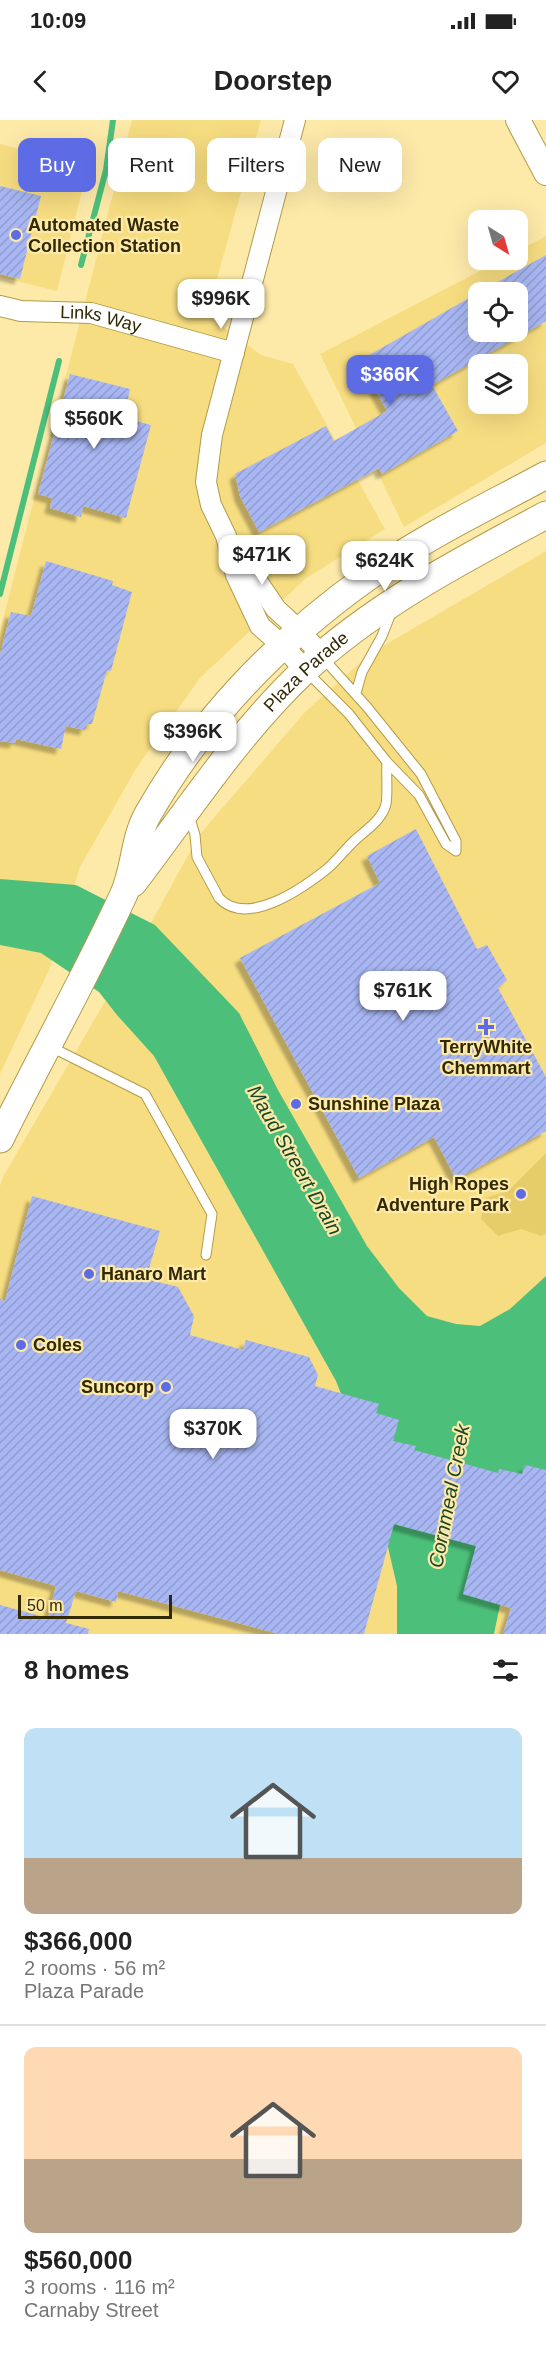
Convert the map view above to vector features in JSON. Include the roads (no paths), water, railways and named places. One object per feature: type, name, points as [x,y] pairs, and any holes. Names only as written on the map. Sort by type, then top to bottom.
[{"type":"main road","name":"Plaza Parade","points":[[0,1139],[124,893],[147,816],[194,744],[249,678],[291,639],[369,576],[421,543],[546,475]]},
{"type":"main road","name":"Plaza Parade","points":[[124,893],[216,770],[252,727],[313,663],[396,599],[546,515]]},
{"type":"street","points":[[295,120],[212,435],[206,482],[211,505],[226,536],[236,575],[260,626],[291,639],[313,663]]},
{"type":"street","points":[[518,120],[546,173]]},
{"type":"street","name":"Links Way","points":[[0,306],[21,311],[91,313],[234,353]]},
{"type":"lane","points":[[356,693],[362,672],[382,636],[396,599]]},
{"type":"lane","points":[[313,663],[356,693],[421,774],[456,841],[456,851],[446,844],[419,795],[387,762],[313,663]]},
{"type":"lane","points":[[187,809],[195,835],[197,856],[219,898],[238,908],[253,909],[266,906],[278,902],[327,869],[371,827],[386,804],[387,762]]},
{"type":"lane","points":[[47,1045],[145,1094],[212,1214],[206,1255]]},
{"type":"water","points":[[0,879],[76,885],[155,925],[239,1013],[278,1090],[367,1246],[399,1288],[427,1316],[456,1324],[480,1326],[510,1309],[546,1276],[546,1486],[506,1576],[494,1634],[397,1634],[397,1586],[382,1521],[361,1445],[336,1381],[154,1056],[99,992],[41,953],[0,945]]},
{"type":"waterway","points":[[81,265],[106,170],[113,120]]},
{"type":"waterway","points":[[0,594],[59,361]]},
{"type":"place","name":"Automated Waste Collection Station","points":[[16,235]]},
{"type":"place","name":"TerryWhite Chemmart","points":[[486,1027]]},
{"type":"place","name":"Sunshine Plaza","points":[[296,1104]]},
{"type":"place","name":"High Ropes Adventure Park","points":[[521,1194]]},
{"type":"place","name":"Hanaro Mart","points":[[89,1274]]},
{"type":"place","name":"Coles","points":[[21,1345]]},
{"type":"place","name":"Suncorp","points":[[166,1387]]},
{"type":"water label","name":"Maud Streert Drain","points":[[295,1160]]},
{"type":"water label","name":"Cornmeal Creek","points":[[449,1496]]}]
